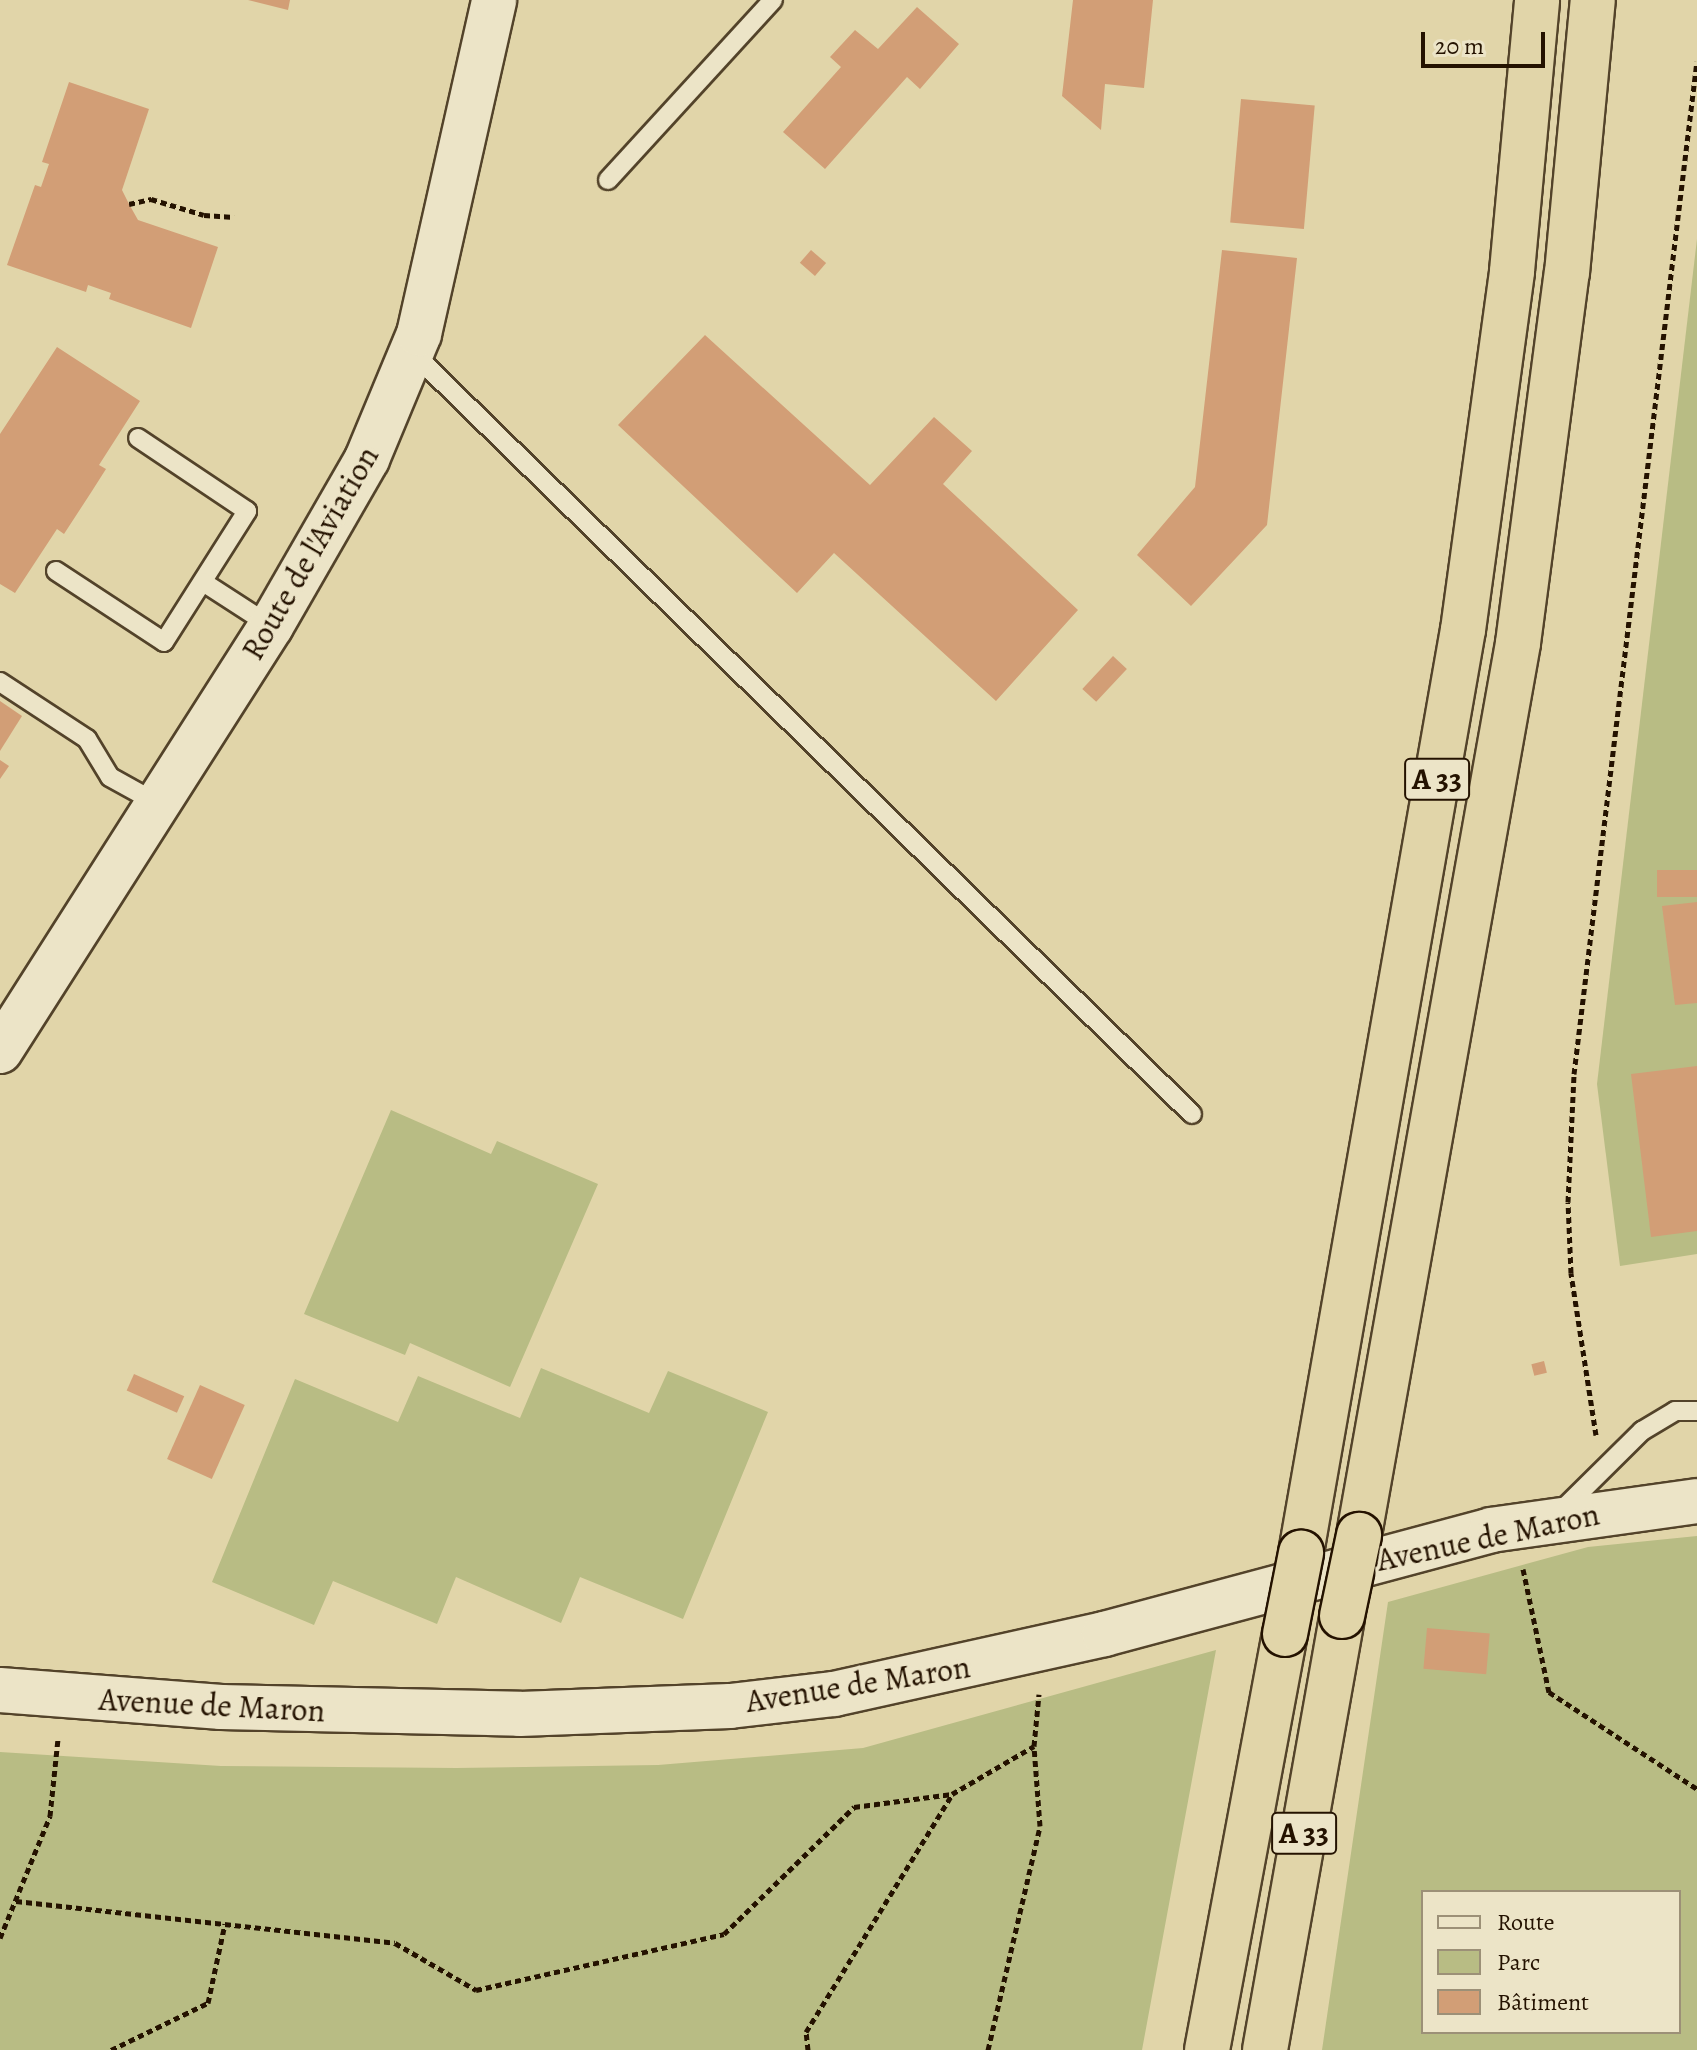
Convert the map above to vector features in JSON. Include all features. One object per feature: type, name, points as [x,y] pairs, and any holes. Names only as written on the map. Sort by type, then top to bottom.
[{"type":"highway","name":"A 33","points":[[1207,2050],[1301,1553],[1463,630],[1512,271],[1537,0]]},
{"type":"highway","name":"A 33","points":[[1265,2050],[1518,643],[1567,273],[1593,0]]},
{"type":"street","name":"Route de l'Aviation","points":[[0,1051],[271,626],[367,459],[412,352],[445,229],[494,0]]},
{"type":"street","name":"Avenue de Maron","points":[[0,1690],[325,1712],[520,1714],[730,1706],[834,1694],[1045,1649],[1555,1517],[1697,1501]]},
{"type":"lane","points":[[608,180],[773,0]]},
{"type":"lane","points":[[412,352],[1192,1114]]},
{"type":"lane","points":[[56,571],[164,642],[247,511],[138,438]]},
{"type":"lane","points":[[203,582],[271,626]]},
{"type":"lane","points":[[0,682],[87,739],[110,777],[159,804]]},
{"type":"lane","points":[[1555,1517],[1601,1466],[1675,1411],[1697,1411]]},
{"type":"path","points":[[1601,1466],[1571,1273],[1568,1202],[1574,1074],[1697,61]]},
{"type":"path","points":[[129,204],[151,199],[204,215],[234,217]]},
{"type":"path","points":[[1522,1564],[1549,1692],[1697,1789]]},
{"type":"path","points":[[988,2050],[1040,1826],[1034,1746],[1039,1689]]},
{"type":"path","points":[[16,1901],[395,1943],[476,1990],[724,1934],[854,1807],[952,1794],[1034,1746]]},
{"type":"path","points":[[0,1938],[50,1816],[57,1755]]},
{"type":"path","points":[[808,2050],[806,2032],[952,1794]]},
{"type":"path","points":[[111,2050],[208,2003],[225,1924]]},
{"type":"green space","points":[[1697,239],[1697,1254],[1620,1266],[1597,1084]]},
{"type":"green space","points":[[391,1110],[491,1154],[497,1141],[598,1184],[510,1387],[410,1343],[405,1355],[304,1314]]},
{"type":"green space","points":[[541,1368],[649,1413],[668,1371],[768,1412],[683,1619],[580,1577],[561,1623],[456,1577],[437,1624],[333,1581],[314,1625],[212,1582],[295,1379],[398,1422],[418,1376],[520,1418]]},
{"type":"green space","points":[[1697,1536],[1697,2050],[1322,2050],[1388,1602],[1588,1547]]},
{"type":"green space","points":[[1216,1650],[1142,2050],[0,2050],[0,1752],[221,1766],[456,1768],[658,1765],[863,1748]]},
{"type":"building","points":[[248,0],[290,0],[288,10]]},
{"type":"building","points":[[1073,0],[1153,0],[1144,88],[1105,84],[1101,130],[1062,96]]},
{"type":"building","points":[[917,7],[959,44],[920,89],[907,77],[825,169],[783,132],[841,67],[830,57],[855,30],[878,49]]},
{"type":"building","points":[[69,82],[149,109],[122,190],[138,220],[218,247],[191,328],[109,299],[111,293],[88,285],[86,292],[7,265],[35,185],[41,187],[49,164],[42,162]]},
{"type":"building","points":[[1241,99],[1315,105],[1304,229],[1230,223]]},
{"type":"building","points":[[811,250],[826,263],[815,276],[800,263]]},
{"type":"building","points":[[1222,250],[1297,258],[1267,525],[1191,606],[1137,555],[1195,487]]},
{"type":"building","points":[[705,335],[870,485],[934,417],[972,451],[943,484],[1078,610],[996,701],[834,553],[797,593],[618,425]]},
{"type":"building","points":[[57,347],[140,401],[99,465],[106,469],[92,491],[64,534],[57,529],[15,593],[0,584],[0,434]]},
{"type":"building","points":[[1113,656],[1127,669],[1096,702],[1082,689]]},
{"type":"building","points":[[0,701],[22,716],[0,751]]},
{"type":"building","points":[[0,760],[9,766],[0,779]]},
{"type":"building","points":[[1657,870],[1697,870],[1697,897],[1657,897]]},
{"type":"building","points":[[1697,902],[1697,1003],[1675,1005],[1662,906]]},
{"type":"building","points":[[1697,1066],[1697,1231],[1651,1237],[1631,1074]]},
{"type":"building","points":[[1544,1361],[1547,1373],[1534,1376],[1531,1364]]},
{"type":"building","points":[[134,1374],[184,1396],[177,1413],[127,1390]]},
{"type":"building","points":[[200,1385],[245,1405],[212,1479],[167,1459]]},
{"type":"building","points":[[1427,1628],[1490,1633],[1486,1674],[1423,1669]]}]
